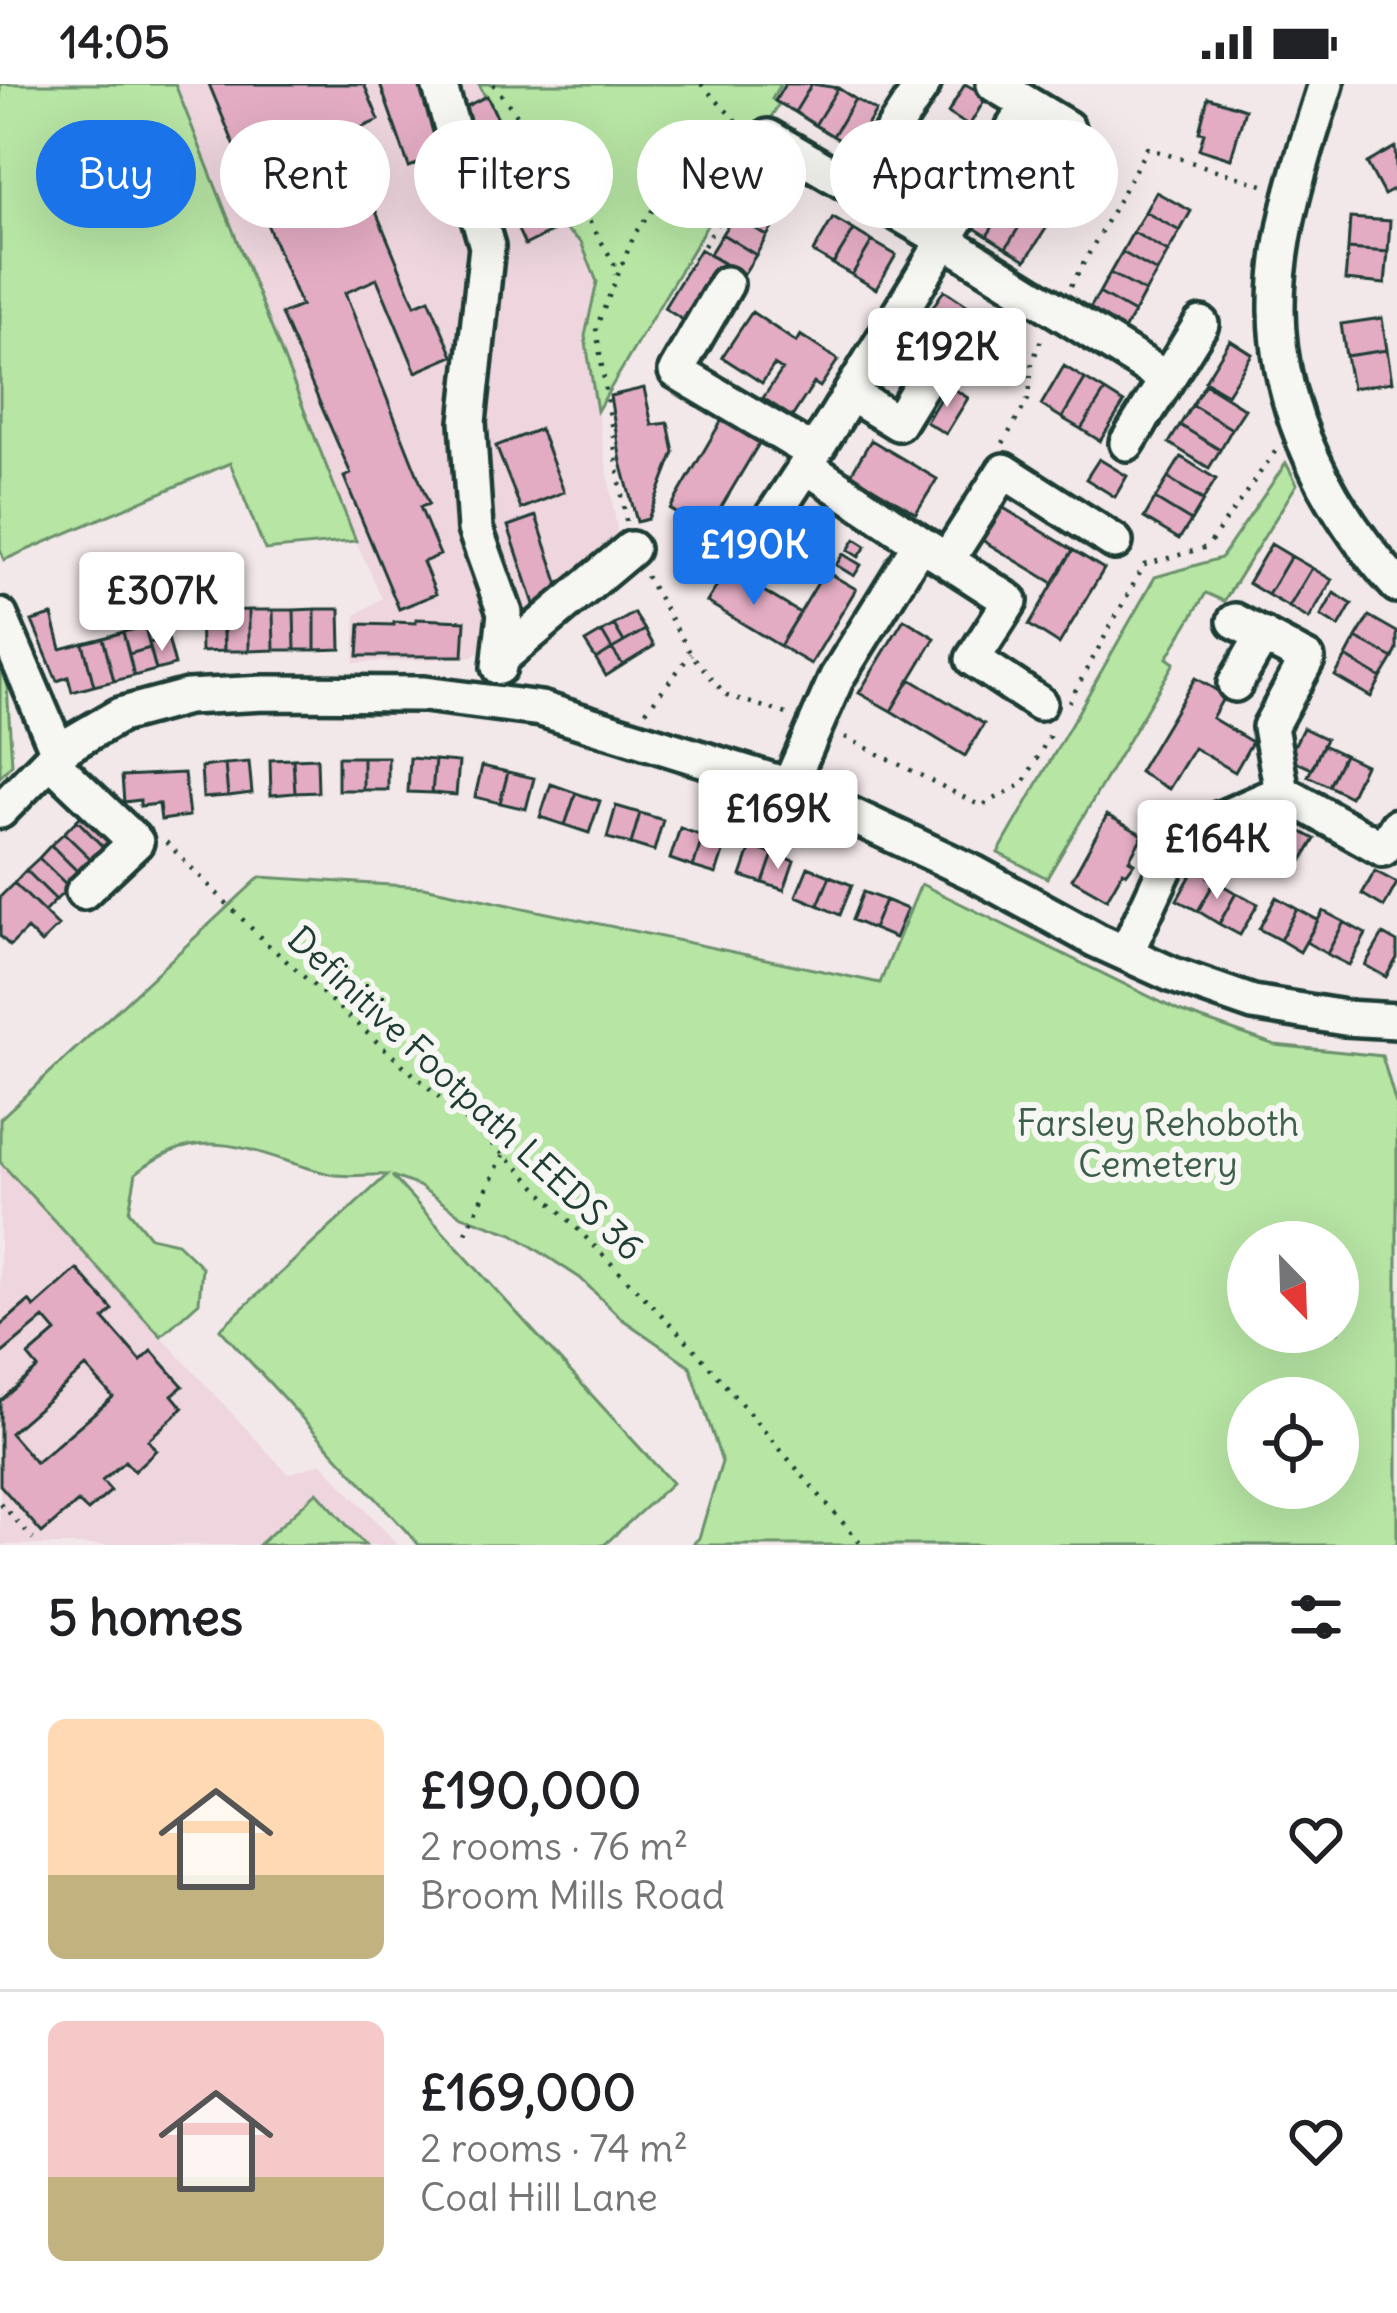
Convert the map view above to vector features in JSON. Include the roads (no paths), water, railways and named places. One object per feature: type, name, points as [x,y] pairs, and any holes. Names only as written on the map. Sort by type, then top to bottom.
[{"type":"street","points":[[439,84],[487,246],[468,422],[475,529],[505,613],[494,704]]},
{"type":"street","points":[[900,120],[923,84]]},
{"type":"street","points":[[994,84],[1054,120]]},
{"type":"street","points":[[1326,84],[1293,195],[1277,310],[1286,382],[1318,471],[1346,523],[1384,547],[1397,585]]},
{"type":"street","points":[[924,228],[1167,379]]},
{"type":"street","points":[[814,553],[767,525],[954,228]]},
{"type":"street","points":[[726,284],[676,370],[1010,601],[973,659],[1054,711]]},
{"type":"street","points":[[1127,443],[1201,324]]},
{"type":"street","points":[[851,394],[898,423],[928,374]]},
{"type":"street","points":[[789,786],[837,677],[934,551],[1004,471],[1115,542]]},
{"type":"street","points":[[500,658],[631,549]]},
{"type":"street","points":[[0,616],[54,756],[136,842],[82,892]]},
{"type":"street","points":[[1235,684],[1249,628],[1307,659],[1270,727],[1282,792]]},
{"type":"street","points":[[0,811],[54,756],[120,715],[187,697],[424,694],[541,709],[789,786],[974,873],[1126,953],[1252,1003],[1397,1021]]},
{"type":"street","points":[[1282,792],[1383,849],[1397,826]]},
{"type":"street","points":[[1126,953],[1186,834],[1282,792]]},
{"type":"park label","name":"Farsley Rehoboth Cemetery","points":[[1158,1144]]}]
